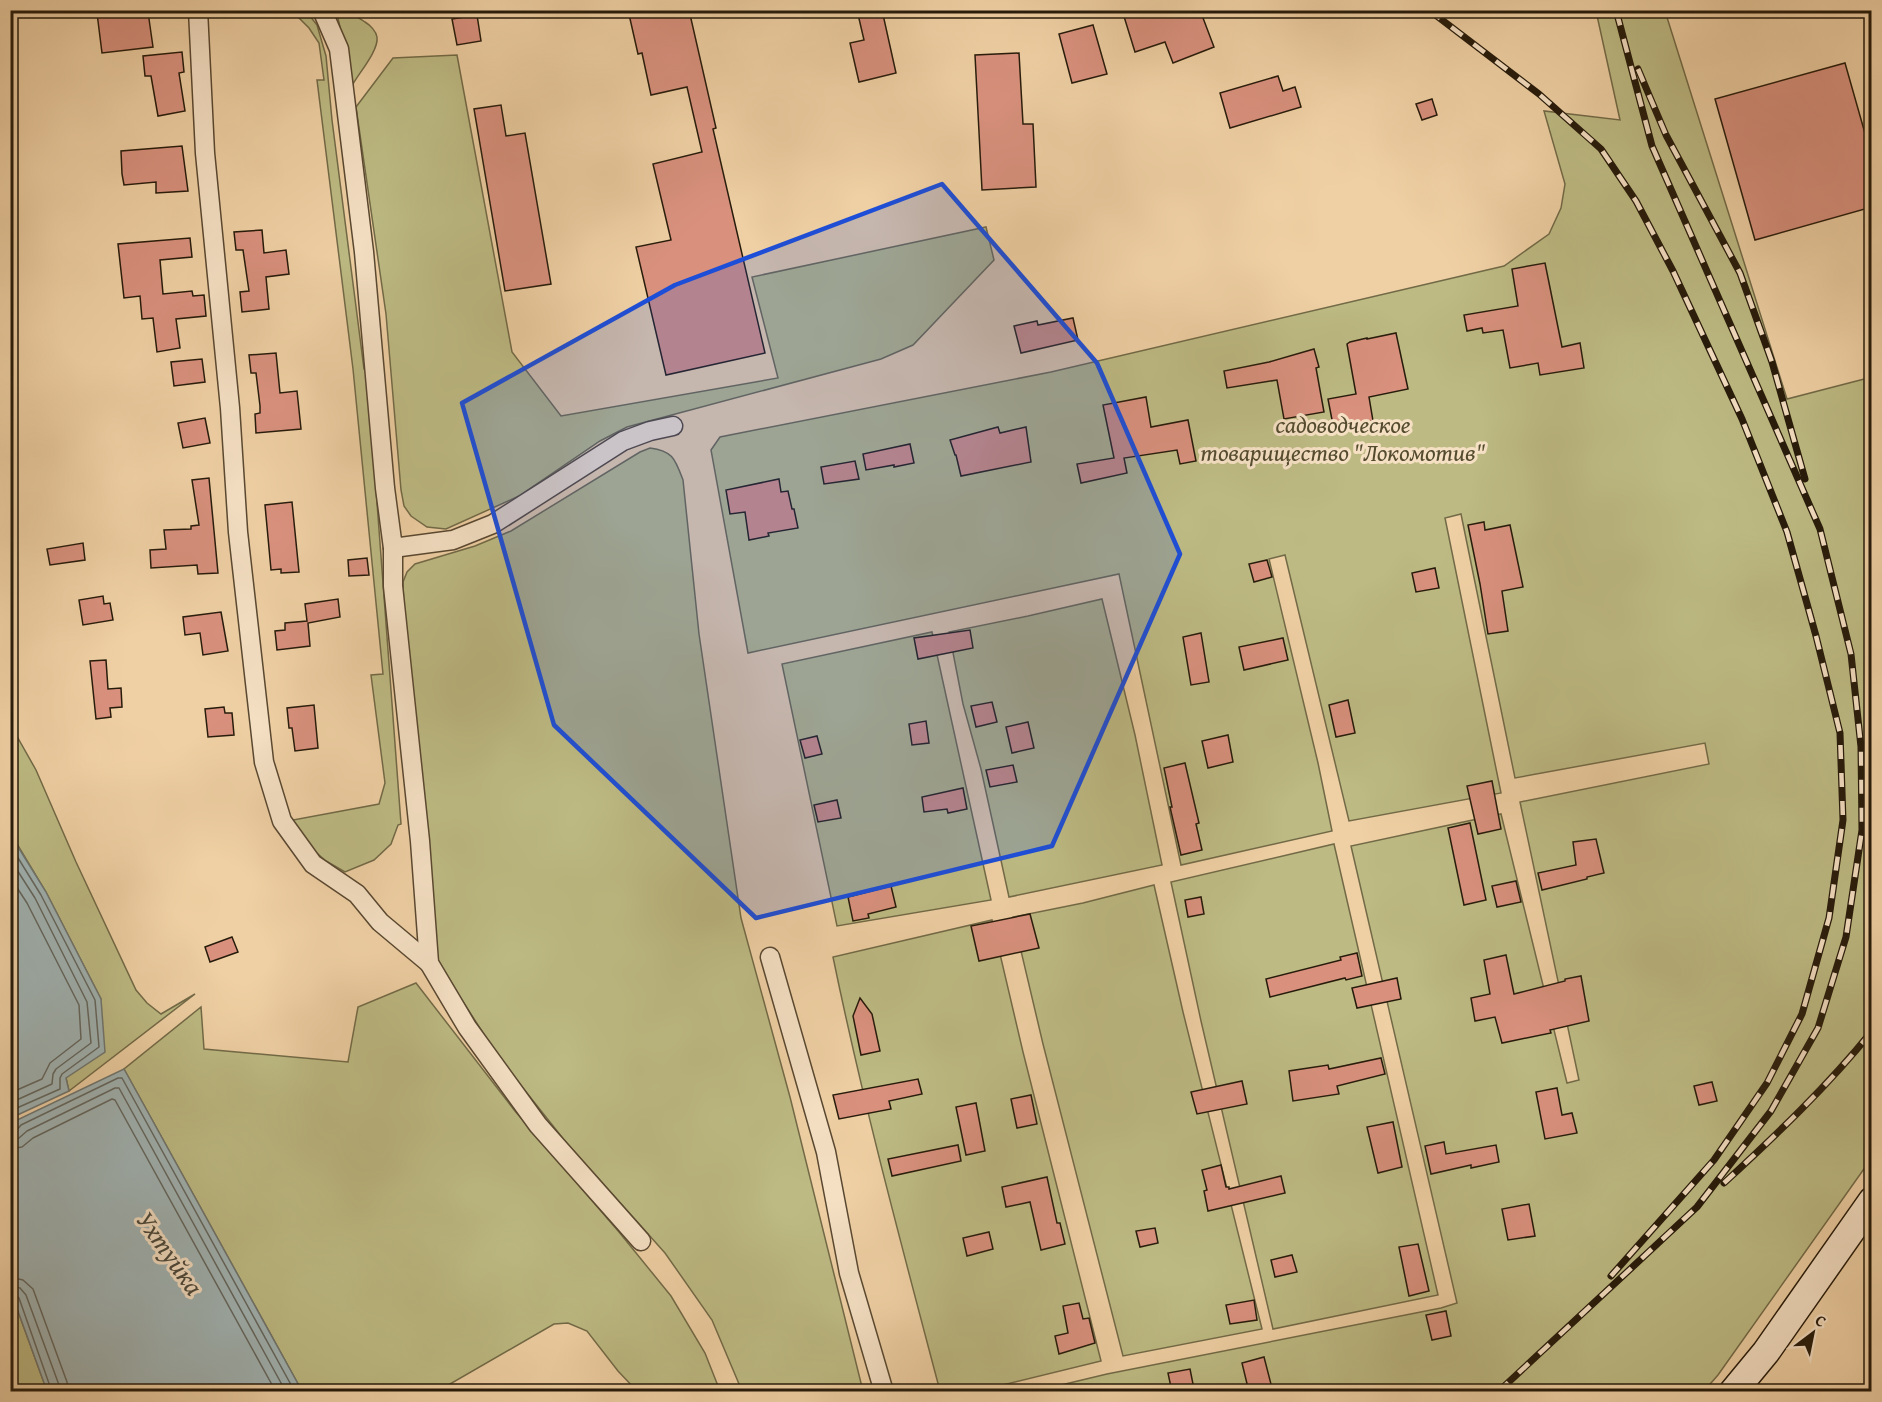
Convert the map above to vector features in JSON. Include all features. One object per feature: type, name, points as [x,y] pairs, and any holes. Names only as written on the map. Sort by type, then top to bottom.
[{"type":"street","points":[[198,10],[205,153],[230,408],[238,532],[264,762],[282,821],[313,864],[357,894],[380,922],[429,963],[467,1028],[538,1125],[641,1241]]},
{"type":"street","points":[[322,10],[339,49],[364,252],[385,488],[393,548],[393,586],[420,841],[429,963]]},
{"type":"street","points":[[393,548],[453,540],[472,534],[493,524],[623,441],[650,431],[673,426]]},
{"type":"street","points":[[770,957],[826,1152],[849,1274],[884,1392]]},
{"type":"street","points":[[1733,1392],[1766,1352],[1872,1201]]},
{"type":"highlighted area","points":[[942,184],[1097,363],[1180,554],[1052,846],[756,918],[554,725],[462,403],[675,285]]},
{"type":"green space","points":[[292,11],[306,11],[317,25],[326,56],[364,369],[367,369],[401,824],[398,825],[391,844],[374,860],[345,872],[326,861],[304,842],[293,820],[379,804],[385,783],[371,675],[383,674],[353,369],[317,80],[324,80],[319,43],[309,28]]},
{"type":"green space","points":[[338,11],[349,13],[362,20],[372,28],[377,37],[372,55],[353,84],[337,14]]},
{"type":"green space","name":"садоводческое товарищество \"Локомотив\"","points":[[1596,11],[1665,11],[1787,399],[1872,377],[1871,1159],[1718,1375],[1704,1391],[1036,1391],[1107,1374],[1457,1303],[1351,846],[1501,814],[1567,1083],[1579,1080],[1520,802],[1709,764],[1705,743],[1515,778],[1461,514],[1445,518],[1501,793],[1349,821],[1285,555],[1269,559],[1332,831],[1181,865],[1119,574],[748,653],[711,450],[720,437],[1051,372],[1504,266],[1549,234],[1561,208],[1565,184],[1544,111],[1620,120]]},
{"type":"green space","points":[[457,55],[512,352],[561,416],[778,378],[752,277],[986,227],[994,260],[913,345],[881,359],[627,427],[600,441],[519,496],[446,529],[427,527],[411,516],[404,506],[401,490],[386,314],[356,107],[393,58]]},
{"type":"green space","points":[[650,448],[664,451],[672,457],[683,480],[699,634],[741,918],[790,1097],[863,1391],[742,1391],[712,1320],[665,1253],[565,1141],[499,1058],[439,964],[411,821],[403,582],[407,572],[415,564],[475,546],[511,531]]},
{"type":"green space","points":[[1102,599],[1135,735],[1162,865],[1009,897],[981,769],[963,704],[949,632]]},
{"type":"green space","points":[[932,632],[991,900],[837,926],[782,664]]},
{"type":"green space","points":[[10,724],[36,770],[136,990],[161,1014],[195,994],[69,1091],[66,1078],[101,999],[46,892],[11,834]]},
{"type":"green space","points":[[1334,844],[1438,1295],[1273,1329],[1171,882]]},
{"type":"green space","points":[[1154,885],[1183,1012],[1262,1329],[1123,1356],[1013,917],[1083,903]]},
{"type":"green space","points":[[992,920],[1101,1361],[978,1391],[940,1391],[870,1121],[833,957]]},
{"type":"green space","points":[[416,983],[515,1111],[671,1296],[705,1353],[720,1391],[637,1391],[587,1331],[568,1323],[554,1324],[438,1391],[302,1391],[124,1069],[201,1007],[204,1049],[348,1062],[358,1007]]},
{"type":"green space","points":[[11,1292],[47,1391],[11,1391]]},
{"type":"water","points":[[10,834],[46,892],[101,999],[105,1052],[66,1078],[69,1091],[11,1118]]},
{"type":"water","name":"Ухтуйка","points":[[124,1069],[302,1391],[47,1391],[11,1292],[11,1134],[15,1121]]},
{"type":"building","points":[[628,10],[689,10],[716,128],[713,129],[765,353],[666,375],[636,247],[671,240],[653,164],[702,152],[687,87],[651,95],[642,53],[638,54]]},
{"type":"building","points":[[857,10],[882,10],[896,73],[859,82],[850,43],[864,40]]},
{"type":"building","points":[[1122,10],[1200,10],[1214,47],[1173,63],[1165,42],[1135,52]]},
{"type":"building","points":[[148,12],[153,47],[102,53],[97,13]]},
{"type":"building","points":[[477,15],[481,41],[457,45],[452,19]]},
{"type":"building","points":[[1093,25],[1107,74],[1072,83],[1059,34]]},
{"type":"building","points":[[182,52],[184,72],[179,73],[185,111],[158,116],[151,76],[145,76],[143,56]]},
{"type":"building","points":[[1019,53],[1023,124],[1033,124],[1036,187],[982,190],[975,55]]},
{"type":"building","points":[[1845,63],[1872,158],[1872,207],[1755,240],[1715,99]]},
{"type":"building","points":[[1278,76],[1283,91],[1295,87],[1301,107],[1230,128],[1220,93]]},
{"type":"building","points":[[1432,99],[1437,115],[1422,120],[1416,104]]},
{"type":"building","points":[[501,105],[506,136],[525,133],[551,284],[505,291],[474,109]]},
{"type":"building","points":[[182,146],[188,191],[156,193],[156,182],[124,185],[121,151]]},
{"type":"building","points":[[262,230],[264,253],[286,250],[289,274],[266,277],[269,309],[242,312],[240,292],[249,291],[243,250],[236,250],[234,232]]},
{"type":"building","points":[[190,238],[192,257],[160,260],[163,294],[192,291],[193,296],[204,295],[206,316],[176,319],[180,348],[157,352],[153,318],[142,319],[140,296],[124,298],[118,244]]},
{"type":"building","points":[[1545,263],[1562,347],[1580,343],[1584,368],[1540,375],[1538,363],[1510,368],[1503,330],[1483,333],[1482,328],[1467,331],[1464,315],[1518,306],[1512,269]]},
{"type":"building","points":[[1073,318],[1078,340],[1021,353],[1014,326],[1037,321],[1038,325]]},
{"type":"building","points":[[1396,333],[1408,389],[1369,397],[1373,421],[1333,425],[1328,399],[1356,394],[1347,344]]},
{"type":"building","points":[[1314,349],[1319,367],[1316,368],[1324,412],[1284,419],[1277,380],[1227,388],[1224,371],[1269,362]]},
{"type":"building","points":[[276,353],[280,393],[297,391],[301,429],[256,433],[255,414],[260,413],[260,406],[256,373],[251,373],[249,355]]},
{"type":"building","points":[[202,359],[205,382],[174,386],[171,362]]},
{"type":"building","points":[[1146,397],[1151,427],[1188,420],[1196,461],[1180,464],[1177,450],[1124,458],[1127,473],[1081,483],[1077,464],[1114,458],[1103,405]]},
{"type":"building","points":[[205,418],[210,443],[183,448],[178,423]]},
{"type":"building","points":[[998,427],[1000,433],[1026,427],[1031,462],[961,476],[950,440]]},
{"type":"building","points":[[910,444],[914,463],[866,470],[863,454]]},
{"type":"building","points":[[855,461],[859,479],[824,484],[821,467]]},
{"type":"building","points":[[209,478],[218,573],[198,574],[197,565],[151,568],[150,550],[166,549],[164,530],[191,529],[191,526],[199,525],[192,480]]},
{"type":"building","points":[[779,479],[781,492],[788,491],[798,528],[768,533],[769,536],[749,540],[745,512],[730,514],[726,490]]},
{"type":"building","points":[[292,502],[299,572],[281,573],[281,569],[271,570],[265,505]]},
{"type":"building","points":[[1484,522],[1485,530],[1510,525],[1523,587],[1502,591],[1508,631],[1488,634],[1468,525]]},
{"type":"building","points":[[83,543],[85,560],[50,565],[47,549]]},
{"type":"building","points":[[367,558],[369,575],[349,576],[348,560]]},
{"type":"building","points":[[1267,560],[1272,577],[1254,582],[1249,564]]},
{"type":"building","points":[[1435,568],[1439,588],[1416,592],[1412,573]]},
{"type":"building","points":[[103,596],[104,604],[110,603],[113,620],[83,625],[79,600]]},
{"type":"building","points":[[338,599],[340,617],[308,623],[310,646],[277,650],[275,631],[285,630],[285,623],[307,621],[305,604]]},
{"type":"building","points":[[221,612],[228,651],[203,655],[200,633],[185,635],[183,617]]},
{"type":"building","points":[[970,630],[973,648],[918,659],[914,638]]},
{"type":"building","points":[[1201,633],[1209,682],[1191,685],[1183,637]]},
{"type":"building","points":[[1283,638],[1288,660],[1244,670],[1239,647]]},
{"type":"building","points":[[106,660],[108,689],[121,688],[122,707],[110,708],[111,717],[96,719],[90,661]]},
{"type":"building","points":[[1348,700],[1355,733],[1336,737],[1329,705]]},
{"type":"building","points":[[992,702],[997,722],[976,727],[971,706]]},
{"type":"building","points":[[314,705],[318,748],[295,751],[287,708]]},
{"type":"building","points":[[224,707],[225,713],[232,713],[234,735],[208,737],[205,709]]},
{"type":"building","points":[[926,721],[929,743],[912,745],[909,724]]},
{"type":"building","points":[[1028,722],[1034,748],[1012,753],[1006,727]]},
{"type":"building","points":[[1228,735],[1233,762],[1208,768],[1202,741]]},
{"type":"building","points":[[817,736],[822,754],[805,758],[800,740]]},
{"type":"building","points":[[1185,763],[1199,823],[1196,824],[1202,850],[1181,855],[1164,768]]},
{"type":"building","points":[[1013,765],[1017,782],[990,787],[986,770]]},
{"type":"building","points":[[1492,781],[1501,829],[1478,834],[1467,786]]},
{"type":"building","points":[[963,788],[967,809],[948,813],[947,809],[924,812],[922,797]]},
{"type":"building","points":[[837,800],[841,818],[818,822],[814,805]]},
{"type":"building","points":[[1470,823],[1486,900],[1464,905],[1448,828]]},
{"type":"building","points":[[1596,839],[1604,873],[1542,890],[1538,873],[1576,865],[1573,842]]},
{"type":"building","points":[[1516,881],[1521,902],[1497,907],[1492,886]]},
{"type":"building","points":[[891,886],[896,907],[868,914],[869,918],[853,921],[848,897]]},
{"type":"building","points":[[1201,897],[1204,914],[1188,917],[1185,900]]},
{"type":"building","points":[[1030,914],[1039,948],[979,961],[971,926]]},
{"type":"building","points":[[232,937],[238,952],[210,962],[205,947]]},
{"type":"building","points":[[1357,953],[1362,976],[1346,980],[1345,978],[1270,997],[1266,979],[1341,960],[1340,957]]},
{"type":"building","points":[[1506,955],[1514,994],[1581,976],[1589,1021],[1550,1030],[1551,1033],[1502,1043],[1495,1017],[1475,1021],[1471,998],[1490,994],[1484,960]]},
{"type":"building","points":[[1397,978],[1401,999],[1357,1008],[1352,988]]},
{"type":"building","points":[[860,998],[872,1014],[880,1051],[861,1055],[853,1016]]},
{"type":"building","points":[[1381,1058],[1385,1074],[1337,1086],[1339,1094],[1293,1101],[1289,1071],[1328,1065],[1329,1069]]},
{"type":"building","points":[[918,1079],[922,1094],[889,1101],[891,1109],[839,1119],[833,1095]]},
{"type":"building","points":[[1242,1081],[1247,1104],[1197,1114],[1191,1092]]},
{"type":"building","points":[[1712,1082],[1717,1101],[1699,1105],[1694,1086]]},
{"type":"building","points":[[1557,1088],[1562,1115],[1572,1113],[1577,1133],[1545,1139],[1536,1092]]},
{"type":"building","points":[[1031,1095],[1037,1124],[1017,1128],[1011,1099]]},
{"type":"building","points":[[976,1103],[985,1151],[966,1155],[956,1107]]},
{"type":"building","points":[[1393,1122],[1402,1167],[1378,1173],[1367,1127]]},
{"type":"building","points":[[1444,1142],[1446,1154],[1496,1145],[1499,1162],[1471,1168],[1471,1165],[1431,1174],[1425,1146]]},
{"type":"building","points":[[958,1145],[961,1161],[892,1176],[888,1159]]},
{"type":"building","points":[[1221,1165],[1226,1187],[1229,1189],[1281,1176],[1285,1193],[1208,1211],[1204,1191],[1207,1190],[1202,1170]]},
{"type":"building","points":[[1047,1177],[1057,1223],[1060,1223],[1065,1244],[1041,1250],[1030,1202],[1006,1207],[1002,1187]]},
{"type":"building","points":[[1529,1204],[1535,1236],[1508,1240],[1502,1209]]},
{"type":"building","points":[[1155,1228],[1158,1243],[1140,1247],[1136,1231]]},
{"type":"building","points":[[989,1232],[993,1249],[967,1256],[963,1238]]},
{"type":"building","points":[[1418,1244],[1429,1291],[1409,1296],[1399,1247]]},
{"type":"building","points":[[1292,1255],[1297,1272],[1275,1277],[1271,1260]]},
{"type":"building","points":[[1254,1300],[1257,1320],[1230,1324],[1226,1305]]},
{"type":"building","points":[[1079,1303],[1083,1319],[1089,1318],[1095,1343],[1059,1354],[1055,1336],[1068,1333],[1063,1306]]},
{"type":"building","points":[[1446,1311],[1451,1336],[1432,1340],[1426,1315]]},
{"type":"building","points":[[1264,1357],[1273,1392],[1249,1392],[1242,1363]]},
{"type":"building","points":[[1190,1369],[1194,1389],[1172,1392],[1168,1373]]},
{"type":"railway","points":[[1429,10],[1539,94],[1601,149],[1636,201],[1673,271],[1742,419],[1787,532],[1840,733],[1843,820],[1829,918],[1802,1014],[1767,1083],[1714,1160],[1611,1276]]},
{"type":"railway","points":[[1498,1392],[1697,1207],[1771,1111],[1818,1028],[1846,937],[1862,830],[1861,747],[1851,654],[1820,529],[1652,146],[1616,10]]},
{"type":"railway","points":[[1638,69],[1666,135],[1740,273],[1772,362],[1805,479]]},
{"type":"railway","points":[[1724,1183],[1782,1129],[1872,1031]]}]
